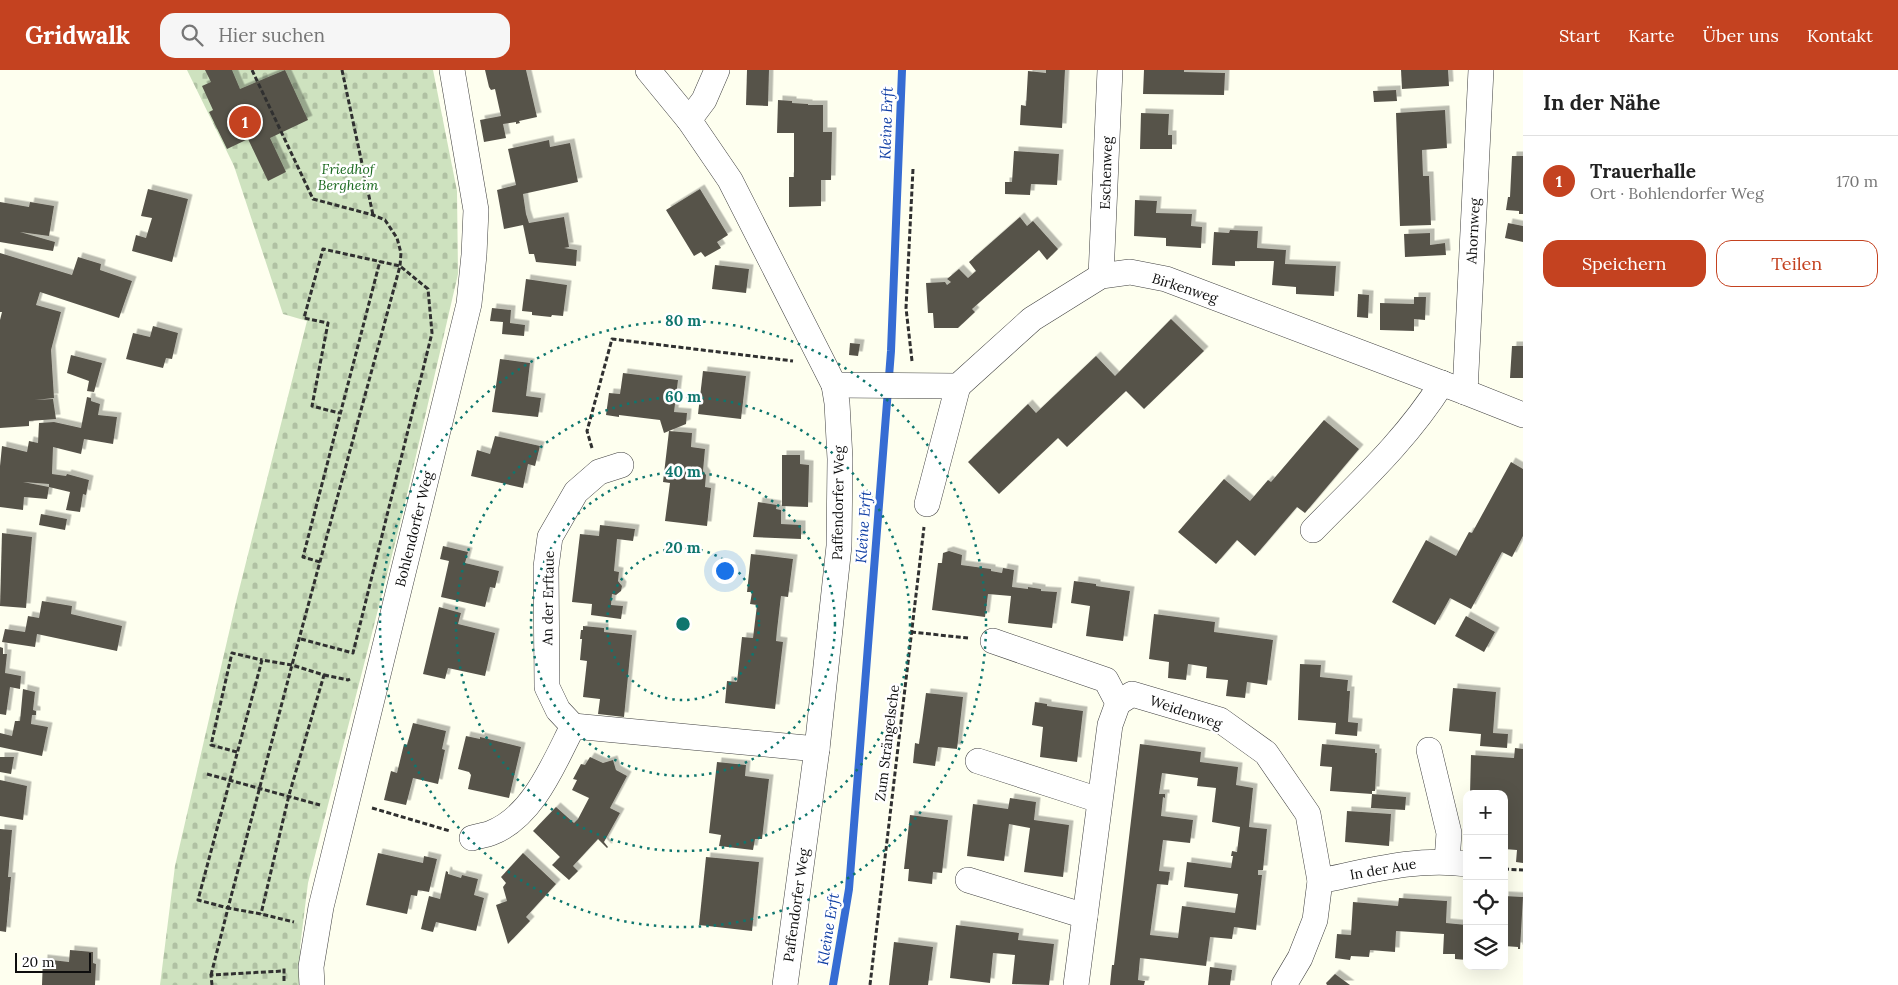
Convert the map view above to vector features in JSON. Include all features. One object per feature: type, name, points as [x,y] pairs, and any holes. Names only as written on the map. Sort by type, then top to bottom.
[{"type":"street","name":"Bohlendorfer Weg","points":[[312,976],[321,907],[469,304],[475,248],[476,210],[452,70]]},
{"type":"street","name":"Paffendorfer Weg","points":[[648,70],[689,120],[730,180],[829,375],[837,403],[840,459],[839,546],[817,749],[785,985]]},
{"type":"street","points":[[689,120],[704,100],[717,70]]},
{"type":"street","name":"Eschenweg","points":[[1102,276],[1110,70]]},
{"type":"street","name":"Ahornweg","points":[[1466,392],[1482,70]]},
{"type":"street","name":"Birkenweg","points":[[958,386],[1032,319],[1102,276],[1130,272],[1166,279],[1523,415]]},
{"type":"street","points":[[829,375],[860,385],[920,376],[958,386],[927,504]]},
{"type":"street","points":[[1313,530],[1392,450],[1427,408],[1442,383]]},
{"type":"street","name":"An der Erftaue","points":[[572,726],[558,710],[547,687],[546,567],[550,537],[576,492],[610,469]]},
{"type":"street","points":[[994,641],[1106,680],[1118,703],[1110,725],[1076,985]]},
{"type":"street","name":"Weidenweg","points":[[1118,703],[1132,694],[1220,720],[1266,753],[1308,814],[1320,881],[1315,920],[1300,958],[1284,985]]},
{"type":"street","points":[[472,838],[492,833],[517,817],[546,780],[572,726],[817,749]]},
{"type":"street","name":"In der Aue","points":[[1320,881],[1402,864],[1457,863],[1429,750]]},
{"type":"street","points":[[978,761],[1099,800]]},
{"type":"street","points":[[968,880],[1085,916]]},
{"type":"path","points":[[212,985],[211,975],[228,908],[400,266],[401,253],[398,238],[385,220],[313,199],[252,70]]},
{"type":"path","points":[[342,70],[373,215]]},
{"type":"path","points":[[913,169],[906,308],[920,376]]},
{"type":"path","points":[[301,639],[353,653],[432,333],[428,289],[400,266],[322,249],[304,318],[328,323],[312,406],[339,413]]},
{"type":"path","points":[[320,562],[302,557],[380,261]]},
{"type":"path","points":[[610,469],[587,431],[612,338],[829,375]]},
{"type":"path","name":"Zum Strängelsche","points":[[870,985],[927,504]]},
{"type":"path","points":[[911,632],[994,641]]},
{"type":"path","points":[[238,752],[210,745],[232,653],[348,680],[352,677]]},
{"type":"path","points":[[262,660],[198,900],[296,922],[294,931]]},
{"type":"path","points":[[261,914],[289,795],[324,675]]},
{"type":"path","points":[[206,774],[289,795],[320,805]]},
{"type":"path","points":[[347,800],[472,838]]},
{"type":"path","points":[[1508,869],[1523,870]]},
{"type":"path","points":[[284,985],[283,972],[285,963]]},
{"type":"path","points":[[211,975],[283,972],[312,976]]},
{"type":"green space","name":"Friedhof Bergheim","points":[[187,70],[433,70],[457,191],[458,274],[403,512],[308,883],[300,947],[304,985],[160,985],[175,866],[237,598],[307,321],[283,314],[234,166]]},
{"type":"building","points":[[205,70],[232,70],[240,89],[285,70],[308,120],[270,138],[286,172],[268,181],[248,139],[227,149],[209,112],[213,110],[202,86],[211,82]]},
{"type":"building","points":[[485,70],[526,70],[537,117],[519,121],[520,123],[516,124],[516,122],[503,124],[506,138],[484,142],[480,120],[501,116],[495,89],[491,90],[489,87]]},
{"type":"building","points":[[747,70],[769,70],[768,106],[746,105]]},
{"type":"building","points":[[1046,70],[1065,70],[1062,128],[1020,125],[1021,105],[1026,106],[1028,71],[1046,73]]},
{"type":"building","points":[[1144,70],[1225,73],[1224,95],[1143,94]]},
{"type":"building","points":[[1401,70],[1448,70],[1449,86],[1402,89]]},
{"type":"building","points":[[1396,90],[1397,101],[1374,102],[1373,91]]},
{"type":"building","points":[[778,100],[808,105],[823,105],[823,132],[832,132],[831,180],[821,180],[821,206],[789,207],[789,177],[794,177],[794,133],[777,133]]},
{"type":"building","points":[[1445,110],[1447,148],[1422,150],[1423,176],[1429,176],[1431,225],[1400,226],[1396,113]]},
{"type":"building","points":[[1141,113],[1169,114],[1168,135],[1172,135],[1172,149],[1140,149]]},
{"type":"building","points":[[549,140],[550,147],[570,143],[578,182],[523,194],[526,214],[529,223],[564,217],[569,247],[564,248],[577,250],[576,266],[536,262],[534,254],[529,254],[523,225],[504,229],[497,190],[516,185],[508,149]]},
{"type":"building","points":[[1014,151],[1059,154],[1057,185],[1031,184],[1030,195],[1005,194],[1005,182],[1012,182]]},
{"type":"building","points":[[1512,156],[1523,156],[1523,214],[1519,214],[1519,211],[1506,210],[1508,197],[1510,197]]},
{"type":"building","points":[[148,189],[188,199],[172,262],[132,251],[136,235],[146,238],[152,218],[141,216]]},
{"type":"building","points":[[700,189],[728,235],[717,242],[721,248],[705,257],[701,252],[694,256],[666,210]]},
{"type":"building","points":[[1135,200],[1157,201],[1156,213],[1192,214],[1191,226],[1202,227],[1201,248],[1166,246],[1166,238],[1134,236]]},
{"type":"building","points":[[0,202],[29,207],[30,202],[54,206],[49,236],[20,232],[55,242],[53,251],[0,242]]},
{"type":"building","points":[[1020,217],[1027,226],[1033,221],[1058,249],[1047,260],[1039,250],[972,309],[975,312],[958,328],[934,328],[933,313],[928,313],[926,283],[945,282],[947,285],[951,282],[947,279],[959,269],[968,278],[976,271],[969,262]]},
{"type":"building","points":[[1508,223],[1523,226],[1523,242],[1505,238]]},
{"type":"building","points":[[1230,230],[1258,231],[1257,248],[1286,250],[1285,264],[1336,266],[1334,296],[1296,294],[1296,287],[1272,285],[1274,261],[1235,261],[1235,266],[1212,265],[1214,232],[1229,233]]},
{"type":"building","points":[[1430,233],[1430,245],[1445,243],[1446,255],[1405,257],[1404,234]]},
{"type":"building","points":[[0,253],[72,275],[78,257],[101,264],[100,270],[132,281],[119,318],[40,292],[36,305],[61,312],[51,350],[54,398],[35,400],[53,399],[56,419],[29,421],[29,426],[0,428],[0,320],[2,312],[0,312]]},
{"type":"building","points":[[715,265],[749,269],[746,293],[712,289]]},
{"type":"building","points":[[526,279],[567,285],[563,316],[532,315],[532,312],[522,311]]},
{"type":"building","points":[[1358,294],[1369,295],[1368,318],[1357,317]]},
{"type":"building","points":[[1414,297],[1426,297],[1425,320],[1414,319],[1414,331],[1380,330],[1380,303],[1414,304]]},
{"type":"building","points":[[492,308],[511,310],[510,323],[525,325],[524,336],[502,334],[503,322],[490,321]]},
{"type":"building","points":[[1171,319],[1204,351],[1144,409],[1126,391],[1067,447],[1058,438],[999,494],[968,462],[1028,404],[1036,413],[1096,356],[1115,376]]},
{"type":"building","points":[[153,326],[178,333],[172,359],[166,358],[163,368],[126,359],[133,333],[150,337]]},
{"type":"building","points":[[850,343],[860,344],[858,356],[849,355]]},
{"type":"building","points":[[1512,346],[1523,346],[1523,378],[1510,378]]},
{"type":"building","points":[[71,355],[102,363],[94,392],[87,391],[89,381],[67,373]]},
{"type":"building","points":[[500,359],[530,363],[526,396],[541,398],[538,417],[492,412]]},
{"type":"building","points":[[703,371],[746,376],[741,419],[698,414]]},
{"type":"building","points":[[623,373],[678,380],[674,412],[687,413],[686,424],[664,433],[660,420],[606,415],[609,393],[620,394]]},
{"type":"building","points":[[87,397],[91,398],[91,401],[100,404],[98,415],[117,417],[113,444],[84,439],[81,454],[53,447],[52,474],[66,476],[67,474],[89,480],[86,495],[83,494],[80,512],[66,510],[70,492],[49,487],[47,499],[24,497],[23,510],[0,507],[2,446],[27,452],[29,441],[38,443],[39,423],[54,422],[81,428]],"holes":[[[23,482],[49,484],[49,487]]]},
{"type":"building","points":[[1324,420],[1359,449],[1305,513],[1297,507],[1255,556],[1237,540],[1216,564],[1178,532],[1224,479],[1250,501],[1268,480],[1271,482]]},
{"type":"building","points":[[669,431],[692,433],[691,447],[705,449],[703,471],[706,475],[705,487],[711,488],[707,526],[665,521],[670,483],[663,482]]},
{"type":"building","points":[[495,436],[540,446],[535,466],[528,464],[523,488],[471,476],[477,450],[490,454]]},
{"type":"building","points":[[782,455],[800,455],[800,464],[809,465],[808,507],[782,506]]},
{"type":"building","points":[[1511,462],[1523,469],[1523,536],[1512,557],[1502,552],[1471,609],[1450,598],[1435,625],[1392,602],[1426,540],[1456,556],[1469,532],[1472,533]]},
{"type":"building","points":[[758,502],[777,505],[776,509],[781,510],[781,524],[801,525],[801,539],[753,537]]},
{"type":"building","points":[[41,514],[67,519],[65,530],[39,525]]},
{"type":"building","points":[[600,525],[635,529],[633,541],[617,539],[614,571],[619,572],[618,581],[622,586],[621,591],[616,595],[612,594],[611,605],[623,606],[621,619],[591,615],[592,604],[572,602],[580,534],[599,536]]},
{"type":"building","points":[[2,533],[32,537],[26,608],[0,606]]},
{"type":"building","points":[[443,546],[468,552],[465,563],[499,571],[495,588],[490,587],[485,607],[441,597],[449,561],[440,559]]},
{"type":"building","points":[[949,551],[962,555],[961,565],[991,569],[991,571],[1002,573],[1003,568],[1014,570],[1012,587],[1028,589],[1028,587],[1041,589],[1041,591],[1057,592],[1052,628],[1008,623],[1011,596],[988,594],[985,617],[932,610],[938,563],[942,563],[943,553]]},
{"type":"building","points":[[751,554],[793,559],[788,597],[781,596],[776,641],[783,642],[775,709],[725,703],[727,681],[737,682],[742,637],[753,638],[757,605],[750,604],[752,592],[747,592]]},
{"type":"building","points":[[1074,581],[1130,591],[1123,641],[1086,636],[1090,606],[1071,603]]},
{"type":"building","points":[[42,601],[72,606],[71,614],[122,626],[117,651],[37,634],[35,647],[2,642],[5,629],[25,632],[28,616],[39,618]]},
{"type":"building","points":[[439,607],[461,613],[458,624],[495,633],[485,676],[448,668],[445,679],[423,674]]},
{"type":"building","points":[[1154,614],[1215,622],[1214,632],[1273,640],[1267,685],[1247,682],[1245,698],[1226,696],[1228,680],[1206,678],[1207,667],[1188,664],[1186,680],[1168,678],[1169,662],[1149,659]]},
{"type":"building","points":[[1466,616],[1495,632],[1484,652],[1455,636]]},
{"type":"building","points":[[583,626],[604,628],[604,632],[632,635],[624,717],[598,714],[600,699],[583,697],[587,661],[580,660],[582,639],[580,639]]},
{"type":"building","points":[[0,647],[3,648],[3,654],[7,654],[5,673],[21,676],[20,689],[10,687],[6,715],[0,714]]},
{"type":"building","points":[[1300,664],[1321,665],[1320,677],[1348,680],[1347,691],[1350,691],[1348,722],[1358,723],[1357,736],[1335,734],[1336,723],[1298,720]]},
{"type":"building","points":[[1453,688],[1496,692],[1493,733],[1508,734],[1507,748],[1480,746],[1481,734],[1449,731]]},
{"type":"building","points":[[23,689],[35,692],[33,710],[36,711],[36,715],[32,715],[31,724],[48,727],[42,756],[0,747],[0,733],[12,736],[15,721],[20,721]]},
{"type":"building","points":[[926,693],[963,697],[957,749],[938,747],[935,766],[913,763],[915,743],[919,744]]},
{"type":"building","points":[[1035,702],[1047,704],[1047,706],[1083,711],[1077,762],[1040,757],[1043,727],[1032,725]]},
{"type":"building","points":[[413,723],[446,731],[442,749],[445,750],[438,784],[413,778],[406,805],[384,800],[391,771],[397,773],[404,744],[407,745]]},
{"type":"building","points":[[466,736],[480,739],[480,737],[521,747],[509,798],[468,789],[471,775],[469,772],[458,769]]},
{"type":"building","points":[[1140,744],[1201,752],[1200,762],[1238,767],[1236,785],[1253,788],[1249,827],[1267,829],[1263,870],[1258,870],[1258,875],[1262,875],[1256,930],[1234,927],[1232,939],[1210,937],[1206,966],[1140,958],[1138,980],[1145,981],[1144,985],[1110,985],[1112,965],[1114,965]],"holes":[[[1162,773],[1198,778],[1197,786],[1216,788],[1212,822],[1240,827],[1237,852],[1232,851],[1231,868],[1187,862],[1184,887],[1238,894],[1235,913],[1182,906],[1178,938],[1150,935],[1157,884],[1168,885],[1170,872],[1159,871],[1163,840],[1190,843],[1193,820],[1161,816],[1163,797],[1165,798],[1165,794],[1159,794]]]},
{"type":"building","points":[[1322,744],[1375,749],[1375,753],[1377,753],[1375,791],[1372,791],[1372,794],[1330,791],[1332,767],[1320,766]]},
{"type":"building","points":[[1515,748],[1523,749],[1523,863],[1516,862],[1517,850],[1508,849],[1508,790],[1470,790],[1471,755],[1514,758]]},
{"type":"building","points":[[0,757],[14,757],[11,774],[0,772]]},
{"type":"building","points":[[590,757],[603,763],[613,760],[616,770],[627,776],[610,808],[620,813],[604,842],[608,847],[598,839],[573,866],[578,871],[569,880],[552,865],[560,857],[533,831],[556,807],[574,823],[578,819],[589,798],[572,790],[577,780],[573,779],[581,764],[585,765]]},
{"type":"building","points":[[717,762],[746,765],[745,776],[769,779],[762,839],[755,839],[753,850],[719,846],[721,835],[709,833]]},
{"type":"building","points":[[0,780],[27,786],[23,820],[0,816]]},
{"type":"building","points":[[1372,794],[1406,797],[1405,810],[1371,808]]},
{"type":"building","points":[[1010,798],[1036,802],[1034,820],[1069,825],[1063,877],[1024,872],[1030,828],[1009,824],[1004,861],[967,856],[973,804],[1008,809]]},
{"type":"building","points":[[1347,811],[1391,814],[1389,846],[1345,842]]},
{"type":"building","points":[[910,815],[948,820],[942,873],[933,872],[932,884],[908,881],[909,869],[904,869]]},
{"type":"building","points":[[0,829],[12,830],[8,877],[11,877],[6,932],[0,931]]},
{"type":"building","points":[[378,853],[423,863],[424,856],[437,859],[429,892],[418,890],[417,896],[411,895],[407,914],[366,905]]},
{"type":"building","points":[[523,853],[556,884],[526,917],[530,921],[508,944],[496,905],[507,901],[503,887],[506,883],[501,877]]},
{"type":"building","points":[[706,857],[759,862],[752,931],[699,925]]},
{"type":"building","points":[[446,871],[448,874],[461,878],[462,875],[478,879],[474,895],[484,898],[476,931],[436,922],[433,932],[421,929],[429,896],[440,899]]},
{"type":"building","points":[[1508,896],[1523,897],[1520,949],[1518,947],[1508,946]]},
{"type":"building","points":[[1399,898],[1447,901],[1446,923],[1463,925],[1463,960],[1455,959],[1455,954],[1443,954],[1444,934],[1396,931],[1395,952],[1370,950],[1369,957],[1351,956],[1350,960],[1335,958],[1337,934],[1351,935],[1353,902],[1398,906]]},
{"type":"building","points":[[956,925],[1019,933],[1018,940],[1054,944],[1049,985],[1012,984],[1015,955],[993,953],[990,983],[950,978]]},
{"type":"building","points":[[894,942],[933,947],[928,985],[889,985]]},
{"type":"building","points":[[70,950],[93,952],[93,963],[96,964],[95,985],[42,985],[43,959],[69,962]]},
{"type":"building","points":[[1210,967],[1232,970],[1230,985],[1208,985]]},
{"type":"building","points":[[1335,974],[1350,985],[1327,985],[1326,983]]},
{"type":"waterway","name":"Kleine Erft","points":[[833,985],[849,889],[891,351],[902,70]]},
{"type":"place","name":"Trauerhalle","points":[[245,122]]}]
